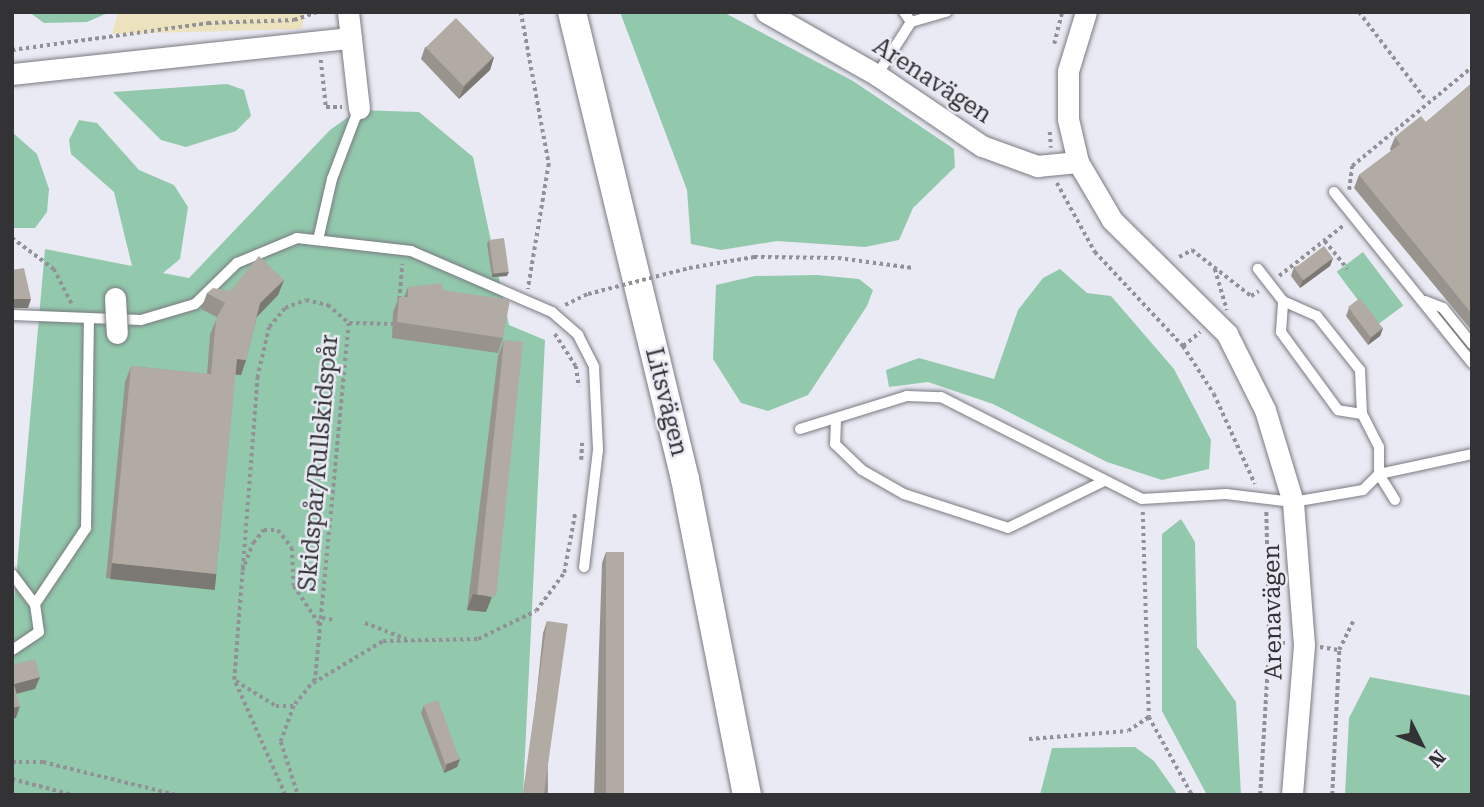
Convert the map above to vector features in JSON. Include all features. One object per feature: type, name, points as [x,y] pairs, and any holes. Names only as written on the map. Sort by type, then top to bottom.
[{"type":"main road","name":"Litsvägen","points":[[572,12],[685,478],[747,795]]},
{"type":"street","points":[[348,12],[359,108]]},
{"type":"street","name":"Arenavägen","points":[[766,12],[877,75],[982,146],[1037,166],[1078,162]]},
{"type":"street","name":"Arenavägen","points":[[1086,12],[1068,71],[1068,119],[1078,162],[1112,220],[1227,334],[1265,410],[1293,502],[1304,645],[1292,795]]},
{"type":"street","points":[[12,74],[320,44],[351,38]]},
{"type":"street","points":[[115,298],[117,333]]},
{"type":"lane","points":[[904,12],[911,22]]},
{"type":"lane","points":[[877,75],[911,22],[947,12]]},
{"type":"lane","points":[[318,240],[332,179],[359,108]]},
{"type":"lane","points":[[1334,192],[1472,363]]},
{"type":"lane","points":[[12,315],[141,320],[195,304],[237,263],[297,237],[411,251],[552,312],[578,335],[594,367],[598,450],[584,567]]},
{"type":"lane","points":[[1258,269],[1283,301],[1317,316],[1360,370],[1362,414],[1379,447],[1379,474],[1395,500]]},
{"type":"lane","points":[[1283,301],[1281,332],[1338,410],[1362,414]]},
{"type":"lane","points":[[1425,302],[1443,308],[1472,344]]},
{"type":"lane","points":[[35,604],[86,528],[89,319]]},
{"type":"lane","points":[[800,429],[907,396],[941,397],[1142,499],[1261,498],[1293,502],[1363,491],[1379,474],[1472,454]]},
{"type":"lane","points":[[835,419],[835,444],[862,470],[904,494],[1008,528],[1104,481]]},
{"type":"lane","points":[[12,574],[35,604],[39,632],[12,650]]},
{"type":"path","points":[[12,50],[208,23],[294,20],[318,12],[326,107],[359,108]]},
{"type":"path","points":[[520,12],[549,164],[525,301]]},
{"type":"path","points":[[1359,12],[1426,100],[1472,67]]},
{"type":"path","points":[[12,238],[54,269],[76,312],[89,319]]},
{"type":"path","points":[[1325,241],[1348,269]]},
{"type":"path","points":[[1179,257],[1192,250],[1251,296],[1269,284]]},
{"type":"path","points":[[588,294],[689,268],[768,257],[913,268]]},
{"type":"path","points":[[398,312],[402,264]]},
{"type":"path","name":"Skidspår/Rullskidspår","points":[[285,795],[234,680],[257,378],[269,327],[285,308],[306,300],[328,304],[349,323],[322,618],[313,683]]},
{"type":"path","points":[[349,323],[393,324]]},
{"type":"path","points":[[550,327],[576,366],[582,399]]},
{"type":"path","points":[[581,469],[582,433]]},
{"type":"path","points":[[1260,795],[1269,642],[1261,498]]},
{"type":"path","points":[[1142,499],[1149,717],[1192,795]]},
{"type":"path","points":[[298,795],[281,742],[294,706],[313,683],[339,661],[383,640],[478,639],[536,611],[564,573],[576,507]]},
{"type":"path","points":[[240,576],[253,543],[264,530],[278,530],[292,548],[294,586],[321,627]]},
{"type":"path","points":[[322,618],[334,620]]},
{"type":"path","points":[[1332,795],[1339,650],[1353,621]]},
{"type":"path","points":[[365,623],[408,640]]},
{"type":"path","points":[[234,680],[276,706],[294,706]]},
{"type":"path","points":[[1028,739],[1128,731],[1149,717]]},
{"type":"path","points":[[12,762],[43,762],[176,795]]},
{"type":"path","points":[[12,779],[73,795]]},
{"type":"green space","points":[[29,12],[110,12],[87,22],[44,23]]},
{"type":"green space","points":[[620,12],[723,12],[853,81],[954,149],[955,167],[913,208],[899,240],[865,247],[777,241],[721,250],[691,244],[687,190]]},
{"type":"green space","points":[[227,84],[244,90],[251,116],[236,131],[186,147],[161,140],[113,92]]},
{"type":"green space","points":[[358,110],[419,112],[473,157],[509,325],[545,340],[523,795],[12,795],[12,623],[45,249],[132,266],[114,192],[71,154],[69,140],[79,120],[97,123],[139,170],[174,185],[188,207],[180,259],[163,273],[189,278],[330,130]]},
{"type":"green space","points":[[12,132],[37,154],[49,189],[47,212],[35,228],[12,228]]},
{"type":"green space","points":[[1363,252],[1403,306],[1377,325],[1337,272]]},
{"type":"green space","points":[[1060,269],[1087,293],[1111,296],[1174,369],[1211,440],[1209,469],[1162,480],[1107,462],[993,404],[928,382],[889,387],[886,370],[919,358],[994,379],[1018,310],[1043,278]]},
{"type":"green space","points":[[817,275],[859,279],[873,290],[867,306],[808,395],[768,411],[741,403],[713,359],[716,285],[755,276]]},
{"type":"green space","points":[[1181,519],[1195,542],[1197,647],[1236,702],[1241,795],[1207,795],[1162,711],[1162,534]]},
{"type":"green space","points":[[1370,677],[1472,696],[1472,795],[1345,795],[1349,718]]},
{"type":"green space","points":[[1135,747],[1154,761],[1178,795],[1040,795],[1052,748]]},
{"type":"sand","points":[[118,12],[305,12],[302,29],[112,34]]},
{"type":"building","points":[[456,18],[494,57],[463,86],[426,47]]},
{"type":"building","points":[[1472,83],[1472,314],[1359,175],[1400,144],[1395,137],[1402,131],[1421,116],[1426,122]]},
{"type":"building","points":[[504,238],[509,272],[494,274],[489,240]]},
{"type":"building","points":[[1324,246],[1333,258],[1303,280],[1294,268]]},
{"type":"building","points":[[259,256],[284,280],[260,303],[246,360],[237,359],[216,574],[112,563],[131,366],[211,374],[216,319],[225,303],[207,293],[213,288],[230,291]]},
{"type":"building","points":[[24,268],[31,299],[13,299],[12,270]]},
{"type":"building","points":[[442,283],[443,290],[510,300],[503,338],[397,322],[399,297],[408,297],[408,287]]},
{"type":"building","points":[[1360,298],[1383,328],[1371,337],[1348,307]]},
{"type":"building","points":[[504,340],[523,342],[496,597],[477,595]]},
{"type":"building","points":[[606,552],[624,552],[624,795],[606,795]]},
{"type":"building","points":[[547,621],[568,624],[544,795],[523,794]]},
{"type":"building","points":[[35,659],[40,677],[14,684],[20,706],[12,708],[12,665]]},
{"type":"building","points":[[438,700],[460,759],[445,764],[424,705]]}]
